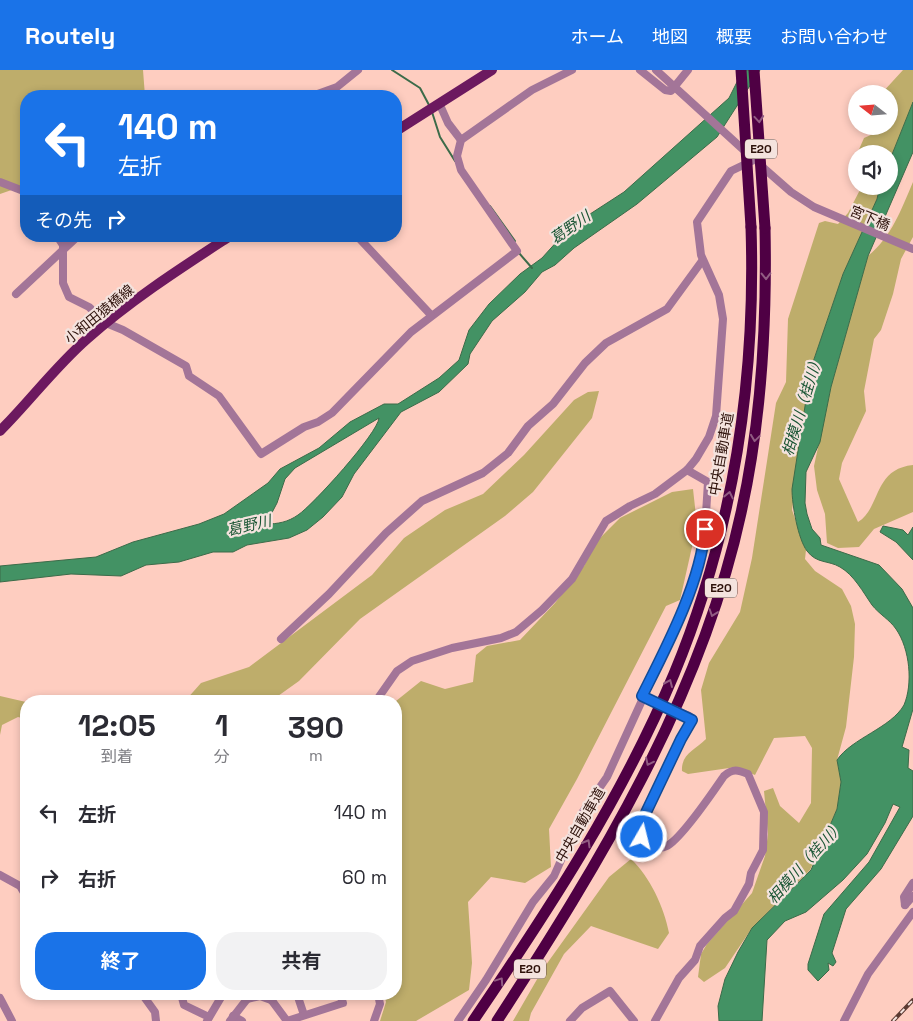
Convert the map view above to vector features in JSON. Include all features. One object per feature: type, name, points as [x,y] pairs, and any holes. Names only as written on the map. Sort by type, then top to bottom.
[{"type":"highway","name":"中央自動車道","points":[[473,1021],[549,907],[609,806],[657,711],[698,609],[726,510],[744,413],[751,324],[751,227],[740,70]]},
{"type":"highway","name":"E20","points":[[497,1021],[564,916],[622,814],[670,720],[701,646],[724,580],[743,506],[760,405],[766,328],[765,228],[754,70]]},
{"type":"highway","points":[[501,1021],[564,916]]},
{"type":"main road","points":[[402,127],[440,105],[492,70]]},
{"type":"main road","name":"小和田猿橋線","points":[[0,431],[51,373],[106,323],[162,281],[221,242]]},
{"type":"street","points":[[329,90],[337,87],[358,70]]},
{"type":"street","points":[[62,242],[64,249],[63,282],[68,295],[89,307],[106,323],[186,366],[189,376],[219,396],[261,454],[304,426],[318,422],[332,413],[411,332],[517,251],[461,170],[456,156],[461,140],[532,90],[572,70]]},
{"type":"street","points":[[640,70],[665,90],[671,91],[688,70]]},
{"type":"street","name":"宮下橋","points":[[656,70],[791,192],[824,212],[909,248]]},
{"type":"street","points":[[440,105],[448,123],[461,140]]},
{"type":"street","points":[[380,695],[397,671],[412,661],[452,648],[501,638],[516,632],[542,610],[572,579],[606,521],[630,506],[655,494],[687,470],[704,446],[712,429],[719,393],[723,311],[715,286],[702,261],[698,218],[731,171],[754,160]]},
{"type":"street","points":[[0,182],[20,190]]},
{"type":"street","points":[[16,294],[72,242]]},
{"type":"street","points":[[363,242],[431,315]]},
{"type":"street","points":[[282,640],[329,594],[386,533],[422,501],[483,473],[508,453],[528,426],[553,404],[585,363],[606,343],[667,309],[702,261]]},
{"type":"street","points":[[458,1021],[486,980],[533,902],[554,876],[582,813],[607,777],[672,637],[704,546],[712,483],[687,470]]},
{"type":"street","points":[[645,697],[688,716],[692,720],[641,823],[642,837],[648,844],[657,848],[666,846],[676,837],[724,776],[731,770],[737,770],[748,774],[764,812],[765,838],[763,850],[751,873],[749,884],[734,911],[725,918],[700,946],[695,960],[679,978],[655,1021]]},
{"type":"street","points":[[0,875],[20,886]]},
{"type":"street","points":[[913,883],[904,897],[905,905],[913,896]]},
{"type":"street","points":[[844,1020],[857,999],[868,974],[913,912]]},
{"type":"street","points":[[570,1021],[582,1008],[610,991],[634,1021]]},
{"type":"street","points":[[0,998],[12,1021]]},
{"type":"street","points":[[146,1000],[155,1012],[156,1021]]},
{"type":"street","points":[[183,1000],[184,1005],[208,1019],[219,1000]]},
{"type":"street","points":[[242,1021],[231,1018],[246,1000]]},
{"type":"street","points":[[267,1000],[287,1021],[343,1003],[342,1000]]},
{"type":"street","points":[[299,1000],[304,1015]]},
{"type":"street","points":[[374,1021],[380,1004],[379,1000]]},
{"type":"shaded area","points":[[0,70],[143,70],[145,90],[20,90],[20,187],[0,194]]},
{"type":"shaded area","points":[[903,70],[913,70],[913,102],[896,145],[861,145],[864,138],[871,135],[898,135],[898,85],[889,85]]},
{"type":"shaded area","points":[[913,182],[913,237],[901,259],[893,294],[881,330],[874,339],[864,391],[866,411],[842,463],[839,479],[858,522],[871,508],[884,481],[900,468],[913,465],[913,512],[874,529],[859,547],[838,548],[827,543],[825,514],[817,490],[814,466],[831,387],[868,256],[890,231]]},
{"type":"shaded area","points":[[857,195],[878,195],[843,274],[811,368],[792,510],[806,550],[805,559],[815,571],[842,589],[851,606],[855,624],[854,657],[846,727],[837,760],[841,782],[837,809],[810,870],[752,928],[725,968],[704,982],[698,977],[701,954],[707,944],[752,893],[765,856],[768,834],[764,791],[773,788],[780,806],[799,823],[811,803],[812,748],[805,736],[774,738],[755,775],[736,767],[688,774],[682,771],[682,765],[686,756],[706,739],[701,690],[709,663],[740,612],[752,558],[776,403],[786,382],[788,319],[819,223],[825,221],[838,224],[848,213]]},
{"type":"shaded area","points":[[599,391],[592,418],[533,492],[505,516],[360,619],[299,681],[279,695],[190,695],[201,683],[249,667],[372,575],[404,538],[445,510],[483,494],[524,455],[574,400],[588,392]]},
{"type":"shaded area","points":[[693,489],[697,525],[680,600],[666,606],[577,779],[549,829],[551,867],[525,883],[491,877],[468,902],[472,963],[469,990],[416,1021],[380,1021],[386,1000],[402,1000],[402,696],[421,681],[445,689],[473,682],[476,655],[487,646],[520,640],[555,603],[584,566],[596,542],[620,518],[672,492]]},
{"type":"shaded area","points":[[0,696],[20,701],[20,718],[2,725],[0,735]]},
{"type":"shaded area","points":[[631,859],[650,883],[667,923],[669,933],[658,949],[591,926],[564,954],[531,1013],[529,1021],[513,1021],[543,969],[609,877]]},
{"type":"water","name":"葛野川","points":[[743,70],[760,70],[717,137],[637,204],[574,248],[555,265],[542,272],[525,292],[492,321],[470,354],[468,364],[439,392],[401,412],[354,474],[342,497],[323,517],[307,530],[289,538],[247,545],[233,552],[213,552],[179,562],[146,565],[121,576],[71,574],[0,582],[0,566],[96,557],[133,542],[199,524],[224,514],[268,483],[280,469],[319,448],[350,422],[384,404],[398,404],[439,378],[459,360],[469,330],[489,304],[520,274],[542,258],[570,227],[624,192],[729,98]],"holes":[[[379,418],[376,426],[357,453],[306,509],[287,521],[266,524],[277,503],[285,479],[295,468]]]},
{"type":"water","points":[[913,102],[913,152],[898,187],[898,145],[896,145]]},
{"type":"water","points":[[878,195],[894,195],[868,256],[831,387],[820,442],[806,472],[805,503],[812,529],[820,538],[821,545],[879,565],[902,589],[913,608],[913,709],[902,747],[909,750],[908,768],[913,771],[913,816],[881,869],[846,909],[832,953],[836,962],[833,966],[828,963],[829,970],[818,981],[808,970],[808,964],[824,914],[869,862],[900,807],[893,804],[885,823],[867,854],[843,880],[806,912],[785,921],[767,940],[762,1021],[719,1021],[718,1006],[725,979],[752,928],[811,870],[837,809],[841,782],[837,760],[852,745],[881,727],[898,713],[904,705],[909,687],[907,656],[901,637],[894,626],[872,605],[850,574],[836,565],[815,558],[804,546],[796,521],[792,489],[811,368],[843,274]]},
{"type":"water","points":[[883,526],[903,530],[908,535],[913,527],[913,560],[896,542],[880,532]]},
{"type":"waterway","points":[[392,70],[420,88],[429,105]]},
{"type":"waterway","points":[[432,112],[440,137],[455,161]]},
{"type":"waterway","points":[[490,206],[515,241]]},
{"type":"waterway","points":[[519,253],[532,268]]},
{"type":"railway","points":[[893,1021],[913,1000]]},
{"type":"route","points":[[642,837],[641,823],[692,720],[688,716],[642,696],[669,644],[680,615],[704,546],[705,529]]},
{"type":"water label","name":"相模川（桂川）","points":[[802,405]]},
{"type":"water label","name":"相模川（桂川）","points":[[805,862]]}]
